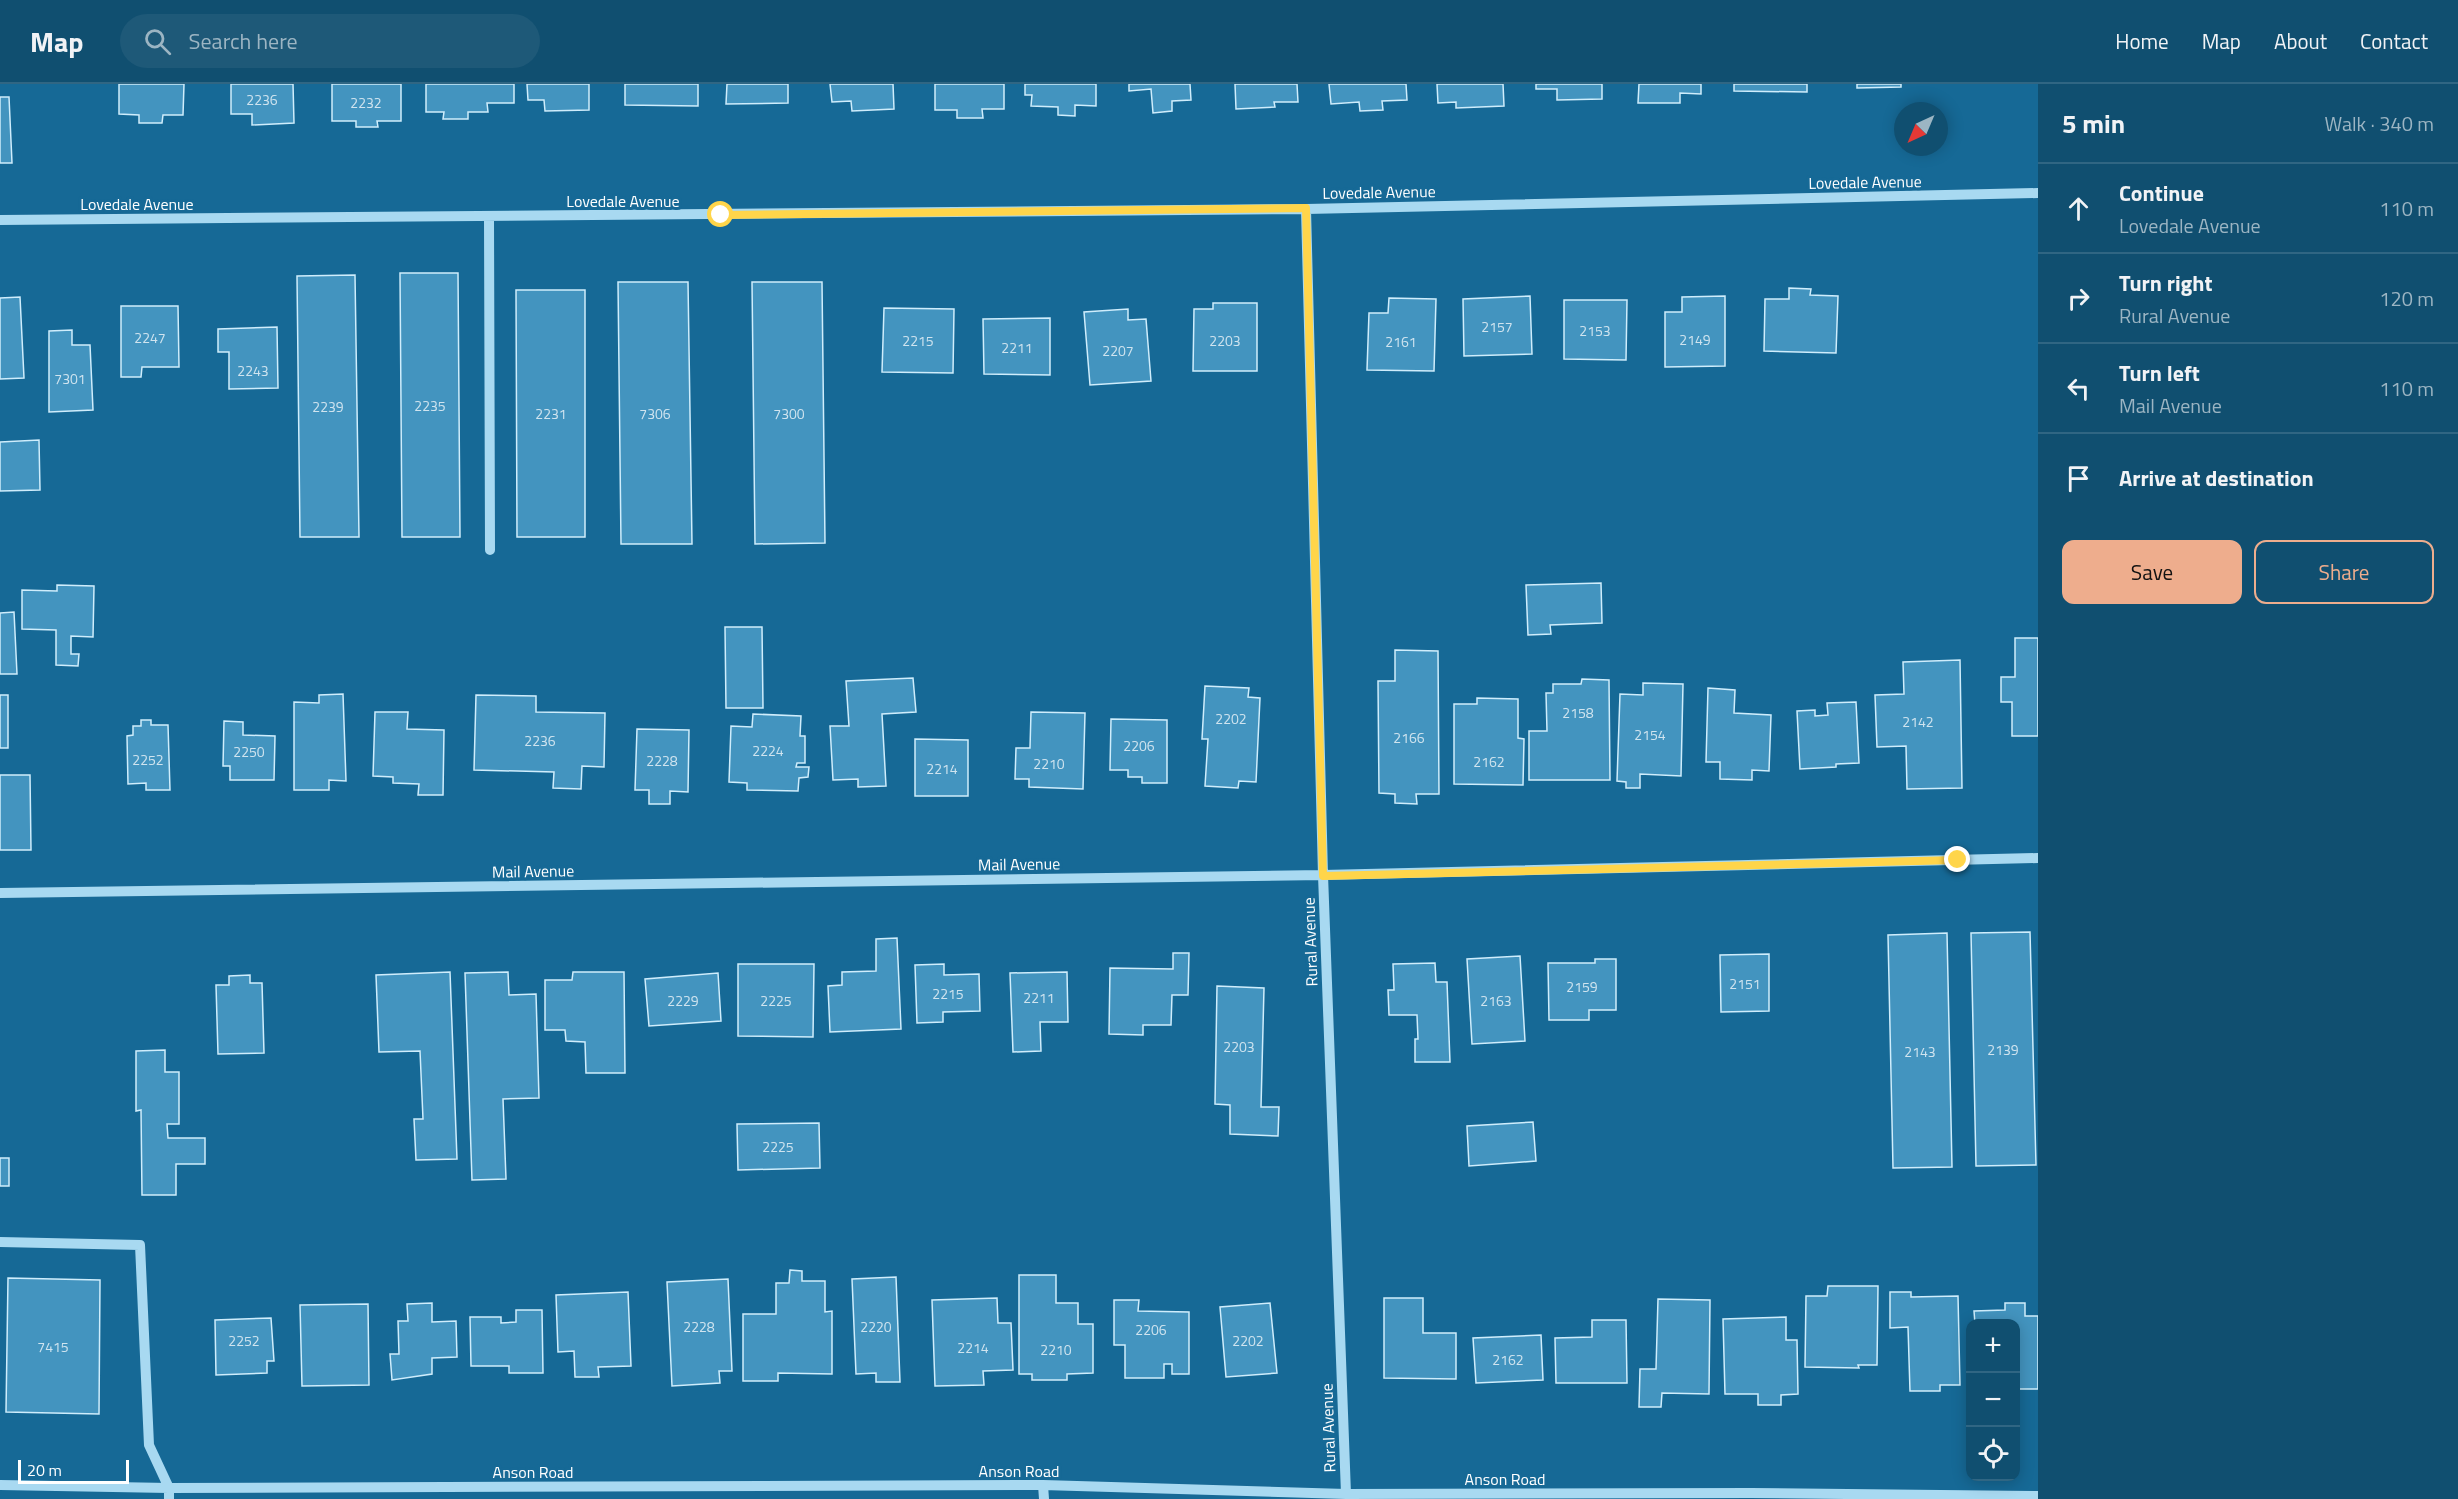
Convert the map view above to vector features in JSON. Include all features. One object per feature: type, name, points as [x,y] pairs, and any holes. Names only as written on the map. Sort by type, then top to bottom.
[{"type":"street","name":"Lovedale Avenue","points":[[0,220],[1306,208],[2038,193]]},
{"type":"street","name":"Rural Avenue","points":[[1306,208],[1323,876],[1346,1494]]},
{"type":"street","points":[[489,217],[490,550]]},
{"type":"street","name":"Mail Avenue","points":[[0,893],[1323,876],[2038,858]]},
{"type":"street","points":[[0,1242],[140,1245],[149,1445],[169,1493]]},
{"type":"street","name":"Anson Road","points":[[0,1485],[169,1493],[1043,1485],[1346,1494],[1763,1493],[2038,1496]]},
{"type":"street","points":[[1043,1485],[1044,1499]]},
{"type":"building","points":[[119,84],[184,84],[183,115],[163,115],[162,123],[139,123],[139,115],[119,114]]},
{"type":"building","points":[[231,84],[293,84],[294,123],[252,125],[252,114],[231,114]]},
{"type":"building","points":[[332,84],[401,84],[401,121],[377,121],[378,127],[356,127],[356,121],[332,121]]},
{"type":"building","points":[[426,84],[514,84],[514,103],[487,103],[488,112],[468,112],[468,119],[443,119],[444,112],[426,112]]},
{"type":"building","points":[[527,84],[589,84],[589,110],[545,111],[544,100],[528,100]]},
{"type":"building","points":[[625,84],[698,84],[698,106],[625,105]]},
{"type":"building","points":[[727,84],[788,84],[788,103],[726,104]]},
{"type":"building","points":[[830,84],[893,84],[894,109],[852,111],[851,101],[832,102]]},
{"type":"building","points":[[935,84],[1004,84],[1004,109],[982,109],[983,118],[957,118],[957,110],[935,110]]},
{"type":"building","points":[[1025,84],[1096,84],[1096,106],[1075,105],[1075,116],[1058,115],[1058,107],[1031,106],[1032,95],[1025,95]]},
{"type":"building","points":[[1129,84],[1190,84],[1191,100],[1172,101],[1172,111],[1153,113],[1151,89],[1129,91]]},
{"type":"building","points":[[1235,84],[1297,84],[1298,102],[1274,102],[1275,107],[1236,109]]},
{"type":"building","points":[[1329,84],[1406,84],[1407,100],[1382,101],[1383,110],[1360,111],[1359,102],[1331,104]]},
{"type":"building","points":[[1437,84],[1503,84],[1504,106],[1456,108],[1456,102],[1438,103]]},
{"type":"building","points":[[1536,84],[1602,84],[1602,99],[1557,100],[1557,89],[1536,89]]},
{"type":"building","points":[[1639,84],[1701,84],[1701,94],[1680,93],[1680,103],[1638,103]]},
{"type":"building","points":[[1734,84],[1807,84],[1807,92],[1734,91]]},
{"type":"building","points":[[1857,84],[1901,84],[1901,87],[1857,88]]},
{"type":"building","points":[[0,97],[9,97],[12,163],[0,163]]},
{"type":"building","points":[[400,273],[458,273],[460,537],[402,537]]},
{"type":"building","points":[[355,275],[359,537],[300,537],[297,276]]},
{"type":"building","points":[[618,282],[688,282],[692,544],[621,544]]},
{"type":"building","points":[[752,282],[822,282],[825,543],[755,544]]},
{"type":"building","points":[[1789,288],[1811,289],[1810,295],[1838,296],[1836,353],[1764,351],[1765,299],[1789,299]]},
{"type":"building","points":[[516,290],[585,290],[585,537],[517,537]]},
{"type":"building","points":[[1530,296],[1532,354],[1464,356],[1463,299]]},
{"type":"building","points":[[1725,296],[1725,366],[1665,367],[1665,312],[1682,312],[1682,297]]},
{"type":"building","points":[[20,297],[24,378],[0,379],[0,298]]},
{"type":"building","points":[[1389,298],[1436,299],[1434,371],[1367,370],[1369,313],[1388,313]]},
{"type":"building","points":[[1564,300],[1627,300],[1626,360],[1564,359]]},
{"type":"building","points":[[1213,303],[1257,303],[1257,371],[1193,371],[1194,309],[1213,309]]},
{"type":"building","points":[[121,306],[178,306],[179,367],[142,367],[141,377],[121,377]]},
{"type":"building","points":[[884,308],[954,309],[953,373],[882,372]]},
{"type":"building","points":[[1128,309],[1128,320],[1146,319],[1151,381],[1090,385],[1084,312]]},
{"type":"building","points":[[1050,318],[1050,375],[984,374],[983,319]]},
{"type":"building","points":[[277,327],[278,388],[229,389],[229,352],[218,352],[218,329]]},
{"type":"building","points":[[72,330],[72,345],[90,345],[93,410],[49,412],[49,331]]},
{"type":"building","points":[[39,440],[40,490],[0,491],[0,442]]},
{"type":"building","points":[[1601,583],[1602,623],[1550,625],[1551,634],[1528,635],[1526,585]]},
{"type":"building","points":[[57,585],[94,586],[93,637],[71,636],[71,654],[79,654],[78,666],[56,665],[56,630],[22,629],[22,590],[57,591]]},
{"type":"building","points":[[14,612],[17,674],[0,674],[0,613]]},
{"type":"building","points":[[725,627],[762,627],[763,708],[726,708]]},
{"type":"building","points":[[2015,638],[2038,638],[2038,736],[2012,736],[2012,702],[2001,702],[2001,677],[2015,677]]},
{"type":"building","points":[[1395,650],[1438,651],[1439,794],[1416,794],[1417,804],[1395,803],[1395,794],[1379,793],[1378,681],[1395,681]]},
{"type":"building","points":[[1960,660],[1962,788],[1907,789],[1906,746],[1877,747],[1875,695],[1904,694],[1903,662]]},
{"type":"building","points":[[913,678],[916,712],[882,714],[886,786],[858,787],[858,779],[833,780],[830,726],[849,726],[846,681]]},
{"type":"building","points":[[1582,679],[1609,680],[1610,780],[1529,780],[1529,731],[1547,731],[1546,693],[1553,693],[1553,684],[1581,684]]},
{"type":"building","points":[[1643,683],[1683,684],[1681,776],[1640,774],[1640,788],[1626,788],[1626,782],[1617,781],[1620,694],[1643,695]]},
{"type":"building","points":[[1205,686],[1249,688],[1248,697],[1260,698],[1256,782],[1239,781],[1238,788],[1205,786],[1208,739],[1202,739]]},
{"type":"building","points":[[1708,688],[1735,690],[1734,713],[1771,715],[1769,771],[1752,770],[1752,780],[1720,779],[1720,762],[1706,762]]},
{"type":"building","points":[[343,694],[346,781],[329,780],[329,790],[294,790],[294,702],[319,703],[319,695]]},
{"type":"building","points":[[0,695],[8,695],[8,748],[0,748]]},
{"type":"building","points":[[476,695],[536,696],[536,712],[605,713],[604,767],[582,766],[581,789],[553,788],[554,772],[474,770]]},
{"type":"building","points":[[1477,698],[1518,699],[1518,738],[1524,739],[1523,785],[1454,784],[1454,704],[1477,704]]},
{"type":"building","points":[[1856,702],[1859,763],[1800,769],[1797,711],[1815,710],[1815,716],[1828,715],[1827,703]]},
{"type":"building","points":[[375,712],[408,712],[407,729],[444,730],[443,795],[418,795],[419,784],[393,783],[393,777],[373,776]]},
{"type":"building","points":[[1031,712],[1085,713],[1083,789],[1029,787],[1029,779],[1015,779],[1016,748],[1030,748]]},
{"type":"building","points":[[753,714],[801,716],[800,736],[805,736],[805,763],[797,763],[796,767],[809,767],[808,777],[799,778],[798,791],[747,790],[747,783],[729,782],[731,726],[752,727]]},
{"type":"building","points":[[1111,719],[1167,720],[1167,783],[1142,783],[1142,777],[1128,777],[1128,770],[1110,770]]},
{"type":"building","points":[[141,720],[151,720],[151,725],[168,725],[170,790],[146,790],[146,783],[128,784],[127,736],[133,735],[133,726],[141,726]]},
{"type":"building","points":[[224,721],[243,722],[243,735],[275,736],[274,780],[230,780],[230,766],[223,766]]},
{"type":"building","points":[[637,729],[689,730],[688,792],[670,791],[670,804],[649,804],[649,790],[635,790]]},
{"type":"building","points":[[915,739],[968,740],[968,796],[915,796]]},
{"type":"building","points":[[0,775],[30,775],[31,850],[0,850]]},
{"type":"building","points":[[2030,932],[2036,1165],[1976,1166],[1971,933]]},
{"type":"building","points":[[1947,933],[1952,1167],[1893,1168],[1888,935]]},
{"type":"building","points":[[897,938],[901,1029],[830,1032],[828,986],[842,985],[842,972],[876,971],[876,939]]},
{"type":"building","points":[[1173,953],[1189,953],[1188,995],[1172,995],[1171,1025],[1143,1025],[1143,1035],[1109,1034],[1110,968],[1173,969]]},
{"type":"building","points":[[1769,954],[1769,1011],[1721,1012],[1720,955]]},
{"type":"building","points":[[1520,956],[1525,1041],[1472,1044],[1467,959]]},
{"type":"building","points":[[1595,959],[1616,959],[1616,1010],[1589,1010],[1589,1020],[1549,1020],[1548,963],[1595,963]]},
{"type":"building","points":[[1435,963],[1436,982],[1447,982],[1450,1062],[1415,1062],[1415,1039],[1418,1039],[1417,1015],[1389,1015],[1388,990],[1394,990],[1393,964]]},
{"type":"building","points":[[738,964],[814,964],[813,1037],[738,1036]]},
{"type":"building","points":[[944,964],[944,975],[979,974],[980,1011],[943,1012],[943,1022],[917,1023],[915,965]]},
{"type":"building","points":[[450,972],[457,1159],[416,1160],[414,1119],[423,1119],[420,1051],[379,1052],[376,975]]},
{"type":"building","points":[[508,972],[509,995],[536,994],[539,1098],[503,1099],[506,1179],[472,1180],[465,973]]},
{"type":"building","points":[[573,972],[624,972],[625,1073],[586,1073],[585,1042],[566,1041],[565,1030],[545,1030],[545,980],[572,980]]},
{"type":"building","points":[[1067,972],[1068,1022],[1040,1022],[1041,1051],[1013,1052],[1010,973]]},
{"type":"building","points":[[718,973],[721,1021],[649,1026],[645,979]]},
{"type":"building","points":[[250,975],[250,983],[262,983],[264,1053],[218,1054],[216,985],[229,985],[229,976]]},
{"type":"building","points":[[1217,986],[1264,988],[1261,1107],[1279,1107],[1278,1136],[1230,1134],[1230,1105],[1215,1104]]},
{"type":"building","points":[[165,1050],[165,1072],[179,1072],[179,1124],[167,1124],[168,1138],[205,1138],[205,1164],[176,1164],[176,1195],[142,1195],[141,1110],[136,1111],[136,1051]]},
{"type":"building","points":[[1533,1122],[1536,1161],[1469,1166],[1467,1126]]},
{"type":"building","points":[[819,1123],[820,1168],[738,1170],[737,1124]]},
{"type":"building","points":[[0,1158],[9,1158],[9,1186],[0,1186]]},
{"type":"building","points":[[790,1270],[802,1271],[802,1281],[825,1281],[825,1312],[832,1311],[832,1374],[778,1373],[778,1381],[743,1381],[743,1314],[776,1314],[776,1283],[789,1283]]},
{"type":"building","points":[[1019,1275],[1056,1275],[1056,1303],[1078,1303],[1078,1324],[1093,1324],[1093,1373],[1067,1374],[1067,1380],[1032,1380],[1032,1374],[1019,1374]]},
{"type":"building","points":[[896,1277],[900,1382],[876,1382],[876,1373],[856,1374],[852,1279]]},
{"type":"building","points":[[8,1278],[100,1280],[99,1414],[6,1412]]},
{"type":"building","points":[[728,1279],[732,1371],[719,1371],[720,1383],[672,1386],[667,1282]]},
{"type":"building","points":[[1828,1286],[1878,1286],[1877,1365],[1858,1365],[1859,1368],[1805,1367],[1806,1296],[1827,1296]]},
{"type":"building","points":[[628,1292],[631,1366],[598,1367],[599,1377],[575,1377],[574,1351],[558,1352],[556,1295]]},
{"type":"building","points":[[1890,1292],[1911,1292],[1911,1297],[1958,1296],[1960,1385],[1940,1385],[1940,1391],[1910,1391],[1908,1327],[1890,1328]]},
{"type":"building","points":[[997,1298],[998,1323],[1011,1323],[1013,1370],[983,1371],[984,1385],[935,1386],[932,1300]]},
{"type":"building","points":[[1384,1298],[1423,1298],[1423,1333],[1456,1333],[1456,1379],[1384,1378]]},
{"type":"building","points":[[1658,1299],[1710,1300],[1709,1394],[1662,1393],[1661,1407],[1639,1407],[1640,1369],[1656,1369]]},
{"type":"building","points":[[1114,1300],[1139,1300],[1138,1311],[1189,1312],[1189,1374],[1172,1374],[1172,1364],[1164,1364],[1164,1378],[1125,1378],[1125,1345],[1114,1345]]},
{"type":"building","points":[[432,1303],[432,1322],[456,1321],[457,1357],[432,1358],[432,1374],[392,1380],[390,1354],[399,1354],[398,1321],[408,1321],[407,1304]]},
{"type":"building","points":[[1270,1303],[1277,1373],[1226,1377],[1220,1307]]},
{"type":"building","points":[[2005,1303],[2025,1303],[2025,1316],[2038,1316],[2038,1389],[2020,1389],[2020,1319],[1975,1319],[1974,1311],[2005,1310]]},
{"type":"building","points":[[368,1304],[369,1385],[302,1386],[300,1305]]},
{"type":"building","points":[[516,1310],[542,1310],[543,1373],[509,1373],[509,1366],[471,1366],[470,1317],[501,1317],[501,1323],[516,1322]]},
{"type":"building","points":[[1786,1317],[1786,1340],[1797,1340],[1798,1394],[1781,1395],[1781,1405],[1758,1405],[1758,1394],[1725,1394],[1723,1319]]},
{"type":"building","points":[[271,1318],[274,1361],[267,1361],[267,1373],[216,1375],[215,1320]]},
{"type":"building","points":[[1592,1320],[1626,1320],[1627,1383],[1556,1383],[1555,1338],[1592,1337]]},
{"type":"building","points":[[1541,1335],[1543,1380],[1476,1383],[1473,1338]]},
{"type":"route","points":[[721,215],[1306,208],[1323,876],[1958,860]]}]
